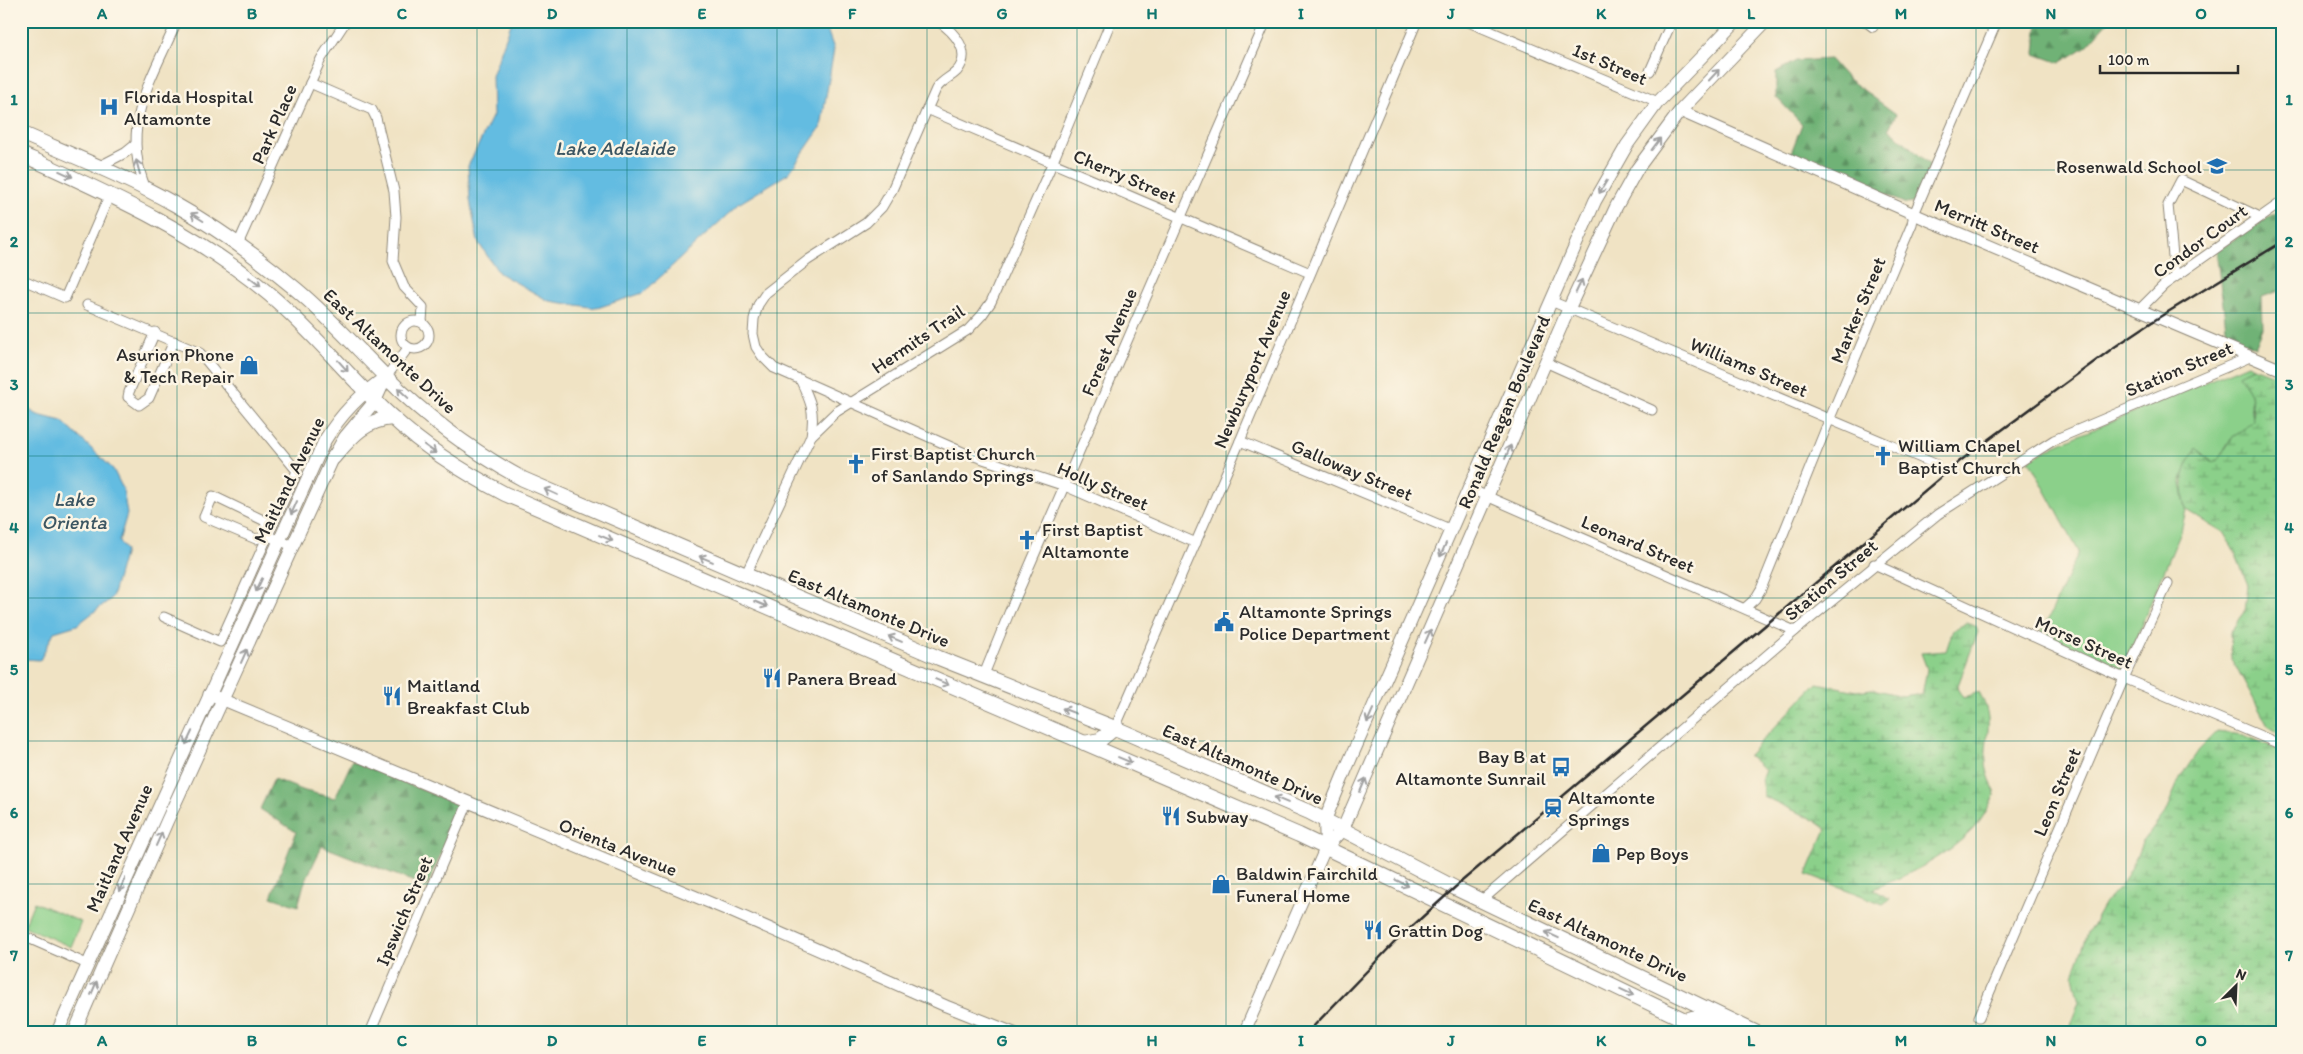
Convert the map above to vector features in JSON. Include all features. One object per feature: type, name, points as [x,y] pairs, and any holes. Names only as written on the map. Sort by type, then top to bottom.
[{"type":"main road","name":"Ronald Reagan Boulevard","points":[[1326,847],[1343,829],[1489,497],[1569,308],[1636,169],[1680,110],[1766,21]]},
{"type":"main road","name":"Ronald Reagan Boulevard","points":[[1326,847],[1325,820],[1452,530],[1468,488],[1595,201],[1628,145],[1658,102],[1730,23]]},
{"type":"main road","points":[[1658,102],[1680,110]]},
{"type":"main road","name":"East Altamonte Drive","points":[[21,133],[146,189],[194,215],[238,244],[262,261],[313,304],[386,377],[434,420],[490,460],[537,486],[984,677],[1114,728],[1325,820],[1481,901],[1756,1033]]},
{"type":"main road","name":"East Altamonte Drive","points":[[21,154],[110,194],[158,218],[201,243],[290,312],[392,418],[434,451],[477,479],[519,501],[1326,847],[1712,1033]]},
{"type":"main road","points":[[201,243],[217,246],[238,244]]},
{"type":"main road","points":[[225,260],[262,261]]},
{"type":"main road","name":"Maitland Avenue","points":[[74,1033],[122,922],[333,458],[370,396],[386,377]]},
{"type":"main road","name":"Maitland Avenue","points":[[57,1033],[209,694],[274,539],[325,440],[338,419],[370,396]]},
{"type":"main road","points":[[333,458],[352,436],[366,426],[377,419],[392,418]]},
{"type":"main road","points":[[587,530],[595,521],[612,518]]},
{"type":"main road","points":[[716,585],[732,582],[746,576]]},
{"type":"main road","points":[[735,593],[752,585],[767,585]]},
{"type":"main road","points":[[907,666],[922,659],[939,658]]},
{"type":"main road","points":[[1084,742],[1100,740],[1114,728]]},
{"type":"main road","points":[[1553,958],[1585,951]]},
{"type":"main road","points":[[1593,977],[1628,971]]},
{"type":"main road","points":[[1686,1020],[1694,1017],[1704,1018],[1734,1033]]},
{"type":"street","points":[[146,189],[137,166],[134,145],[139,109],[177,21]]},
{"type":"street","name":"Park Place","points":[[238,244],[321,59],[346,21]]},
{"type":"street","points":[[927,109],[942,80],[955,73],[961,65],[963,53],[959,40],[951,30],[938,21]]},
{"type":"street","name":"Hermits Trail","points":[[746,576],[811,436],[825,421],[853,402],[968,330],[991,302],[1052,164],[1111,21]]},
{"type":"street","name":"Forest Avenue","points":[[984,677],[1266,21]]},
{"type":"street","name":"Newburyport Avenue","points":[[1114,728],[1240,441],[1418,21]]},
{"type":"street","name":"1st Street","points":[[1466,21],[1658,102]]},
{"type":"street","points":[[1650,70],[1672,21]]},
{"type":"street","points":[[1865,21],[1873,27]]},
{"type":"street","name":"Marker Street","points":[[1745,608],[1755,599],[1761,589],[1830,418],[1912,224],[1914,214],[1996,21]]},
{"type":"street","points":[[310,83],[372,110],[376,118],[394,191],[396,217],[393,261],[404,287],[423,307],[422,322],[429,331],[428,342],[419,349],[408,348],[401,340],[402,329],[410,322],[422,322]]},
{"type":"street","name":"Cherry Street","points":[[927,109],[1310,273]]},
{"type":"street","name":"Holly Street","points":[[927,109],[892,190],[882,207],[866,223],[808,260],[766,293],[758,305],[754,319],[753,334],[756,347],[774,368],[965,453],[1065,486],[1196,543]]},
{"type":"street","name":"Merritt Street","points":[[1680,110],[1914,214],[2282,370]]},
{"type":"street","points":[[98,167],[125,153],[134,145]]},
{"type":"street","points":[[2175,277],[2168,205],[2181,180],[2260,217]]},
{"type":"street","points":[[21,279],[65,298],[110,194]]},
{"type":"street","name":"Condor Court","points":[[2139,310],[2164,285],[2282,202]]},
{"type":"street","name":"Williams Street","points":[[1551,301],[1935,464]]},
{"type":"street","points":[[87,305],[155,332],[200,353],[297,471],[274,539],[220,642],[164,617]]},
{"type":"street","points":[[155,332],[129,392],[128,397],[139,405],[149,398],[174,341]]},
{"type":"street","points":[[386,377],[408,348]]},
{"type":"street","name":"Station Street","points":[[1481,901],[1794,631],[1874,564],[1938,514],[2042,447],[2250,357]]},
{"type":"street","points":[[1546,362],[1652,410]]},
{"type":"street","points":[[800,379],[810,399],[814,415],[811,436]]},
{"type":"street","name":"Galloway Street","points":[[1240,441],[1452,530]]},
{"type":"street","name":"Leonard Street","points":[[1468,488],[1794,631]]},
{"type":"street","points":[[274,539],[265,522],[213,496],[204,517],[256,539],[274,539],[294,546]]},
{"type":"street","name":"Morse Street","points":[[1874,564],[2124,678],[2282,745]]},
{"type":"street","name":"Leon Street","points":[[1979,1016],[2124,678],[2168,583]]},
{"type":"street","name":"Orienta Avenue","points":[[209,694],[730,912],[946,1006],[1014,1033]]},
{"type":"street","name":"Ipswich Street","points":[[370,1033],[468,803]]},
{"type":"street","name":"Ronald Reagan Boulevard","points":[[1244,1033],[1326,847]]},
{"type":"street","points":[[109,916],[122,922]]},
{"type":"street","points":[[21,935],[87,964]]},
{"type":"green space","points":[[2038,21],[2109,21],[2087,46],[2060,63],[2035,54]]},
{"type":"green space","points":[[1830,59],[1847,78],[1896,114],[1889,128],[1930,165],[1921,189],[1913,203],[1906,204],[1791,153],[1802,124],[1776,97],[1776,72],[1796,61]]},
{"type":"green space","points":[[2282,209],[2282,290],[2262,297],[2263,328],[2255,347],[2227,335],[2216,251]]},
{"type":"green space","points":[[2248,364],[2253,367],[2239,374],[2250,394],[2253,420],[2242,431],[2231,438],[2218,460],[2212,462],[2196,448],[2188,463],[2181,483],[2186,510],[2181,531],[2122,671],[2041,634],[2079,552],[2029,460],[2056,445]]},
{"type":"green space","points":[[2253,367],[2282,378],[2282,500],[2278,517],[2282,523],[2282,735],[2268,726],[2231,657],[2230,632],[2245,612],[2248,585],[2234,550],[2223,532],[2186,510],[2183,492],[2185,471],[2196,448],[2211,462],[2226,448],[2231,438],[2242,431],[2253,411],[2250,394],[2238,374]]},
{"type":"green space","points":[[1967,623],[1976,627],[1978,632],[1957,688],[1963,698],[1979,692],[1984,702],[1988,720],[1986,764],[1995,794],[1978,824],[1964,838],[1940,856],[1914,871],[1873,889],[1890,899],[1883,904],[1807,874],[1826,829],[1816,821],[1763,796],[1762,778],[1765,770],[1748,755],[1817,683],[1857,691],[1872,689],[1902,696],[1922,695],[1927,669],[1921,653],[1946,651],[1953,630]]},
{"type":"green space","points":[[2217,732],[2244,735],[2282,751],[2282,1033],[2067,1033],[2079,1002],[2073,975],[2088,933],[2105,903],[2121,886],[2133,865],[2142,843],[2165,813],[2180,778],[2199,750]]},
{"type":"green space","points":[[352,761],[461,806],[427,887],[322,846],[304,884],[298,906],[271,897],[296,832],[260,809],[274,779],[305,791],[335,798]]},
{"type":"green space","points":[[34,902],[81,922],[71,947],[24,926]]},
{"type":"water","name":"Lake Adelaide","points":[[512,21],[824,21],[834,49],[821,127],[789,173],[740,203],[643,293],[597,308],[549,301],[499,273],[478,242],[470,200],[468,166],[493,115],[492,76]]},
{"type":"water","name":"Lake Orienta","points":[[21,405],[38,415],[62,421],[113,469],[123,489],[127,514],[119,541],[125,551],[112,598],[77,625],[54,632],[40,660],[21,659]]},
{"type":"railway","points":[[1307,1033],[1395,942],[1462,881],[1960,461],[2113,348],[2158,318],[2282,242]]},
{"type":"place","name":"Florida Hospital Altamonte","points":[[109,107]]},
{"type":"place","name":"Rosenwald School","points":[[2217,166]]},
{"type":"place","name":"Asurion Phone & Tech Repair","points":[[249,365]]},
{"type":"place","name":"William Chapel Baptist Church","points":[[1883,456]]},
{"type":"place","name":"First Baptist Church of Sanlando Springs","points":[[856,464]]},
{"type":"place","name":"First Baptist Altamonte","points":[[1027,540]]},
{"type":"place","name":"Altamonte Springs Police Department","points":[[1224,622]]},
{"type":"place","name":"Panera Bread","points":[[772,678]]},
{"type":"place","name":"Maitland Breakfast Club","points":[[392,696]]},
{"type":"place","name":"Bay B at Altamonte Sunrail","points":[[1561,767]]},
{"type":"place","name":"Altamonte Springs","points":[[1553,808]]},
{"type":"place","name":"Subway","points":[[1171,816]]},
{"type":"place","name":"Pep Boys","points":[[1601,853]]},
{"type":"place","name":"Baldwin Fairchild Funeral Home","points":[[1221,884]]},
{"type":"place","name":"Grattin Dog","points":[[1373,930]]}]
